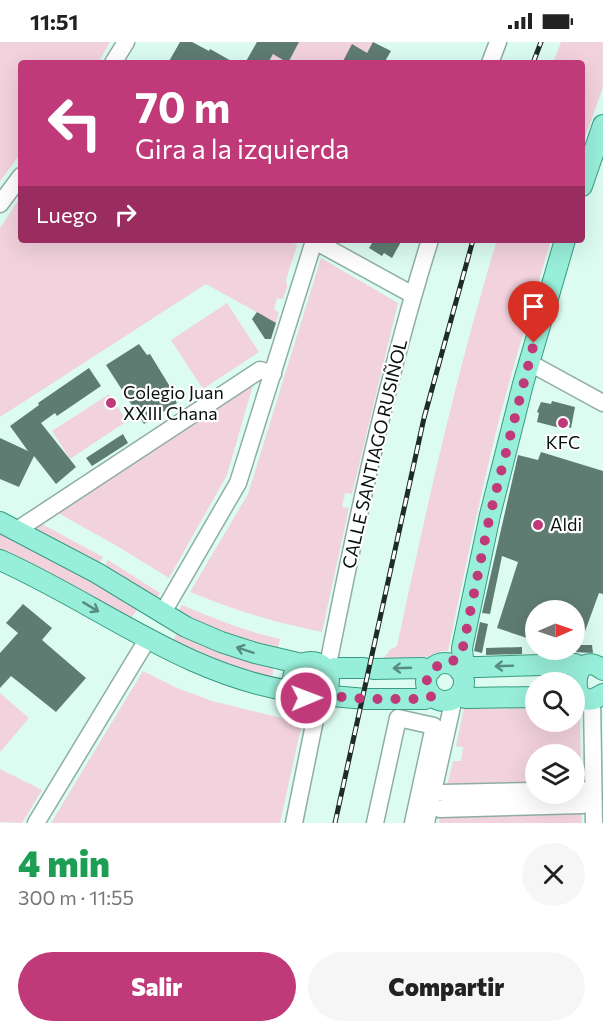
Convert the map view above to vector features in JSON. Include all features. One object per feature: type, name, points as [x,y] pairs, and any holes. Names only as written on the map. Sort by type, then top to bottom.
[{"type":"main road","points":[[585,177],[603,125]]},
{"type":"main road","points":[[447,701],[429,691],[426,680],[452,665],[528,362],[564,243]]},
{"type":"main road","points":[[8,526],[97,573],[186,627],[220,642],[302,664],[314,662],[325,670],[328,677],[327,687],[311,695],[294,688],[293,677],[302,664]]},
{"type":"main road","points":[[0,560],[40,578],[147,640],[210,668],[248,681],[311,695],[366,699],[447,701],[466,698],[525,697]]},
{"type":"main road","points":[[325,670],[422,668],[452,665],[467,667],[575,664],[599,667]]},
{"type":"main road","points":[[447,701],[464,687],[464,681],[452,665]]},
{"type":"main road","points":[[587,695],[575,685],[575,680],[599,667]]},
{"type":"street","points":[[115,60],[126,42]]},
{"type":"street","points":[[491,60],[498,42]]},
{"type":"street","points":[[500,60],[507,42]]},
{"type":"street","points":[[0,204],[18,180]]},
{"type":"street","points":[[162,614],[238,483],[312,243]]},
{"type":"street","points":[[318,243],[413,295]]},
{"type":"street","name":"CALLE SANTIAGO RUSIÑOL","points":[[325,670],[388,392],[429,243]]},
{"type":"street","points":[[528,362],[603,403]]},
{"type":"street","points":[[8,526],[260,370],[273,374]]},
{"type":"street","points":[[36,823],[147,640]]},
{"type":"street","points":[[294,823],[318,705],[311,695]]},
{"type":"street","points":[[587,695],[598,764],[594,823]]},
{"type":"street","points":[[426,823],[447,701]]},
{"type":"street","points":[[375,823],[398,718],[435,726],[413,823]]},
{"type":"street","points":[[525,792],[442,801],[525,797]]},
{"type":"shaded area","points":[[0,42],[110,42],[100,60],[18,60],[18,157],[0,181]]},
{"type":"shaded area","points":[[280,42],[373,42],[363,60],[270,60]]},
{"type":"shaded area","points":[[561,42],[603,42],[603,87],[585,138],[585,60],[554,60]]},
{"type":"shaded area","points":[[18,201],[18,243],[294,243],[297,245],[286,280],[287,287],[283,299],[277,298],[274,310],[279,312],[276,323],[206,284],[0,417],[0,228]]},
{"type":"shaded area","points":[[496,243],[550,243],[499,420],[448,651],[426,657],[383,659],[390,650],[397,646],[455,391]]},
{"type":"shaded area","points":[[321,258],[398,303],[352,494],[345,493],[342,507],[349,508],[322,632],[255,615],[190,592],[248,494]]},
{"type":"shaded area","points":[[227,303],[259,352],[203,389],[171,340]]},
{"type":"shaded area","points":[[255,378],[227,475],[169,578],[53,510]]},
{"type":"shaded area","points":[[109,394],[127,421],[70,459],[52,431]]},
{"type":"shaded area","points":[[40,523],[103,557],[99,564],[31,528]]},
{"type":"shaded area","points":[[0,528],[139,607],[128,622],[0,551]]},
{"type":"shaded area","points":[[108,560],[160,593],[156,600],[104,567]]},
{"type":"shaded area","points":[[182,605],[230,624],[280,639],[278,648],[226,633],[189,618],[177,612]]},
{"type":"shaded area","points":[[178,631],[274,665],[272,679],[171,645]]},
{"type":"shaded area","points":[[143,671],[177,688],[212,701],[302,723],[280,823],[51,823]]},
{"type":"shaded area","points":[[0,693],[29,718],[0,752]]},
{"type":"shaded area","points":[[525,706],[525,732],[580,732],[580,744],[525,744],[525,789],[446,790],[453,761],[461,761],[463,747],[456,746],[464,708]]},
{"type":"shaded area","points":[[0,769],[42,790],[22,823],[0,822]]},
{"type":"shaded area","points":[[581,807],[582,823],[439,823],[441,811]]},
{"type":"building","points":[[180,42],[192,42],[230,60],[170,60]]},
{"type":"building","points":[[257,42],[299,42],[290,60],[283,60],[273,54],[270,60],[247,60]]},
{"type":"building","points":[[373,42],[391,51],[386,60],[344,60],[352,44],[367,53]]},
{"type":"building","points":[[372,243],[400,243],[392,258],[384,253],[382,256],[369,248]]},
{"type":"building","points":[[257,312],[276,323],[271,339],[265,339],[252,319]]},
{"type":"building","points":[[139,344],[147,355],[150,354],[172,390],[170,391],[177,403],[144,424],[106,365]]},
{"type":"building","points":[[89,368],[101,386],[57,416],[55,413],[41,423],[76,467],[56,484],[34,456],[19,487],[0,479],[0,438],[28,451],[10,426],[39,405],[38,403]]},
{"type":"building","points":[[552,401],[575,407],[571,428],[565,426],[564,429],[537,422],[539,413],[537,412],[541,402],[551,404]]},
{"type":"building","points":[[123,434],[128,443],[92,466],[86,458]]},
{"type":"building","points":[[541,452],[603,471],[603,594],[599,593],[585,631],[585,600],[525,600],[525,637],[497,628],[518,562],[502,556],[490,614],[482,613],[518,455],[538,460]]},
{"type":"building","points":[[23,604],[52,628],[42,640],[86,678],[56,712],[11,676],[0,688],[0,653],[18,633],[6,623]]},
{"type":"building","points":[[480,622],[488,624],[482,653],[474,651]]},
{"type":"building","points":[[585,645],[592,645],[593,653],[585,653]]},
{"type":"building","points":[[522,647],[522,654],[486,655],[486,648]]},
{"type":"railway","points":[[534,60],[541,42]]},
{"type":"railway","points":[[335,823],[424,418],[472,243]]},
{"type":"place","name":"Colegio Juan XXIII Chana","points":[[111,403]]},
{"type":"place","name":"KFC","points":[[563,423]]},
{"type":"place","name":"Aldi","points":[[538,525]]},
{"type":"route","points":[[306,698],[316,698],[320,695],[366,699],[425,699],[432,696],[426,680],[431,670],[441,663],[450,664],[462,652],[490,515],[534,343]]}]
